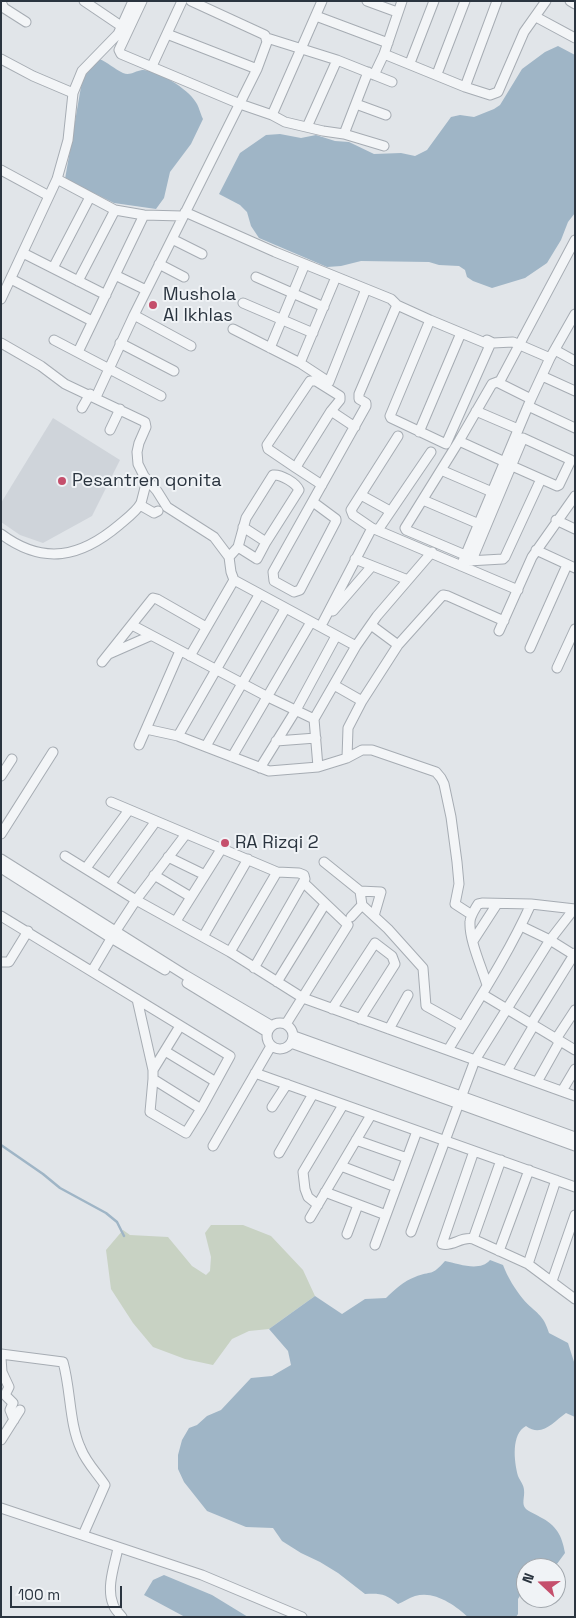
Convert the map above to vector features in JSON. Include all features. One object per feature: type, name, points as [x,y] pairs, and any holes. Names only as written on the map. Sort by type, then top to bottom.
[{"type":"street","points":[[84,1],[121,26]]},
{"type":"street","points":[[1,298],[57,180],[68,140],[73,94],[85,66],[118,34],[134,1]]},
{"type":"street","points":[[142,1],[119,52],[285,122],[344,134],[384,146]]},
{"type":"street","points":[[152,66],[182,1]]},
{"type":"street","points":[[191,1],[265,34],[267,38],[337,60],[392,82]]},
{"type":"street","points":[[272,115],[322,1]]},
{"type":"street","points":[[367,1],[398,12]]},
{"type":"street","points":[[344,134],[371,74],[384,54],[402,1]]},
{"type":"street","points":[[410,63],[434,1]]},
{"type":"street","points":[[437,74],[465,1]]},
{"type":"street","points":[[465,86],[497,1]]},
{"type":"street","points":[[384,54],[490,95],[498,92],[524,32],[544,3],[533,1]]},
{"type":"street","points":[[570,1],[575,4]]},
{"type":"street","points":[[2,3],[4,8],[26,22]]},
{"type":"street","points":[[316,16],[388,43]]},
{"type":"street","points":[[536,16],[575,38]]},
{"type":"street","points":[[167,34],[257,69]]},
{"type":"street","points":[[82,408],[93,396],[109,368],[183,214],[257,69],[267,38]]},
{"type":"street","points":[[1,59],[73,94]]},
{"type":"street","points":[[308,127],[337,60]]},
{"type":"street","points":[[356,104],[386,115]]},
{"type":"street","points":[[1,170],[49,196]]},
{"type":"street","points":[[57,180],[115,210],[144,215],[183,214],[391,299],[400,306],[430,320],[489,344],[490,348],[447,443],[444,444],[391,418],[390,412],[430,320]]},
{"type":"street","points":[[53,268],[90,197]]},
{"type":"street","points":[[78,281],[115,210]]},
{"type":"street","points":[[78,352],[144,215]]},
{"type":"street","points":[[172,239],[202,254]]},
{"type":"street","points":[[518,590],[405,528],[460,441],[492,384],[500,381],[573,245]]},
{"type":"street","points":[[24,252],[106,295]]},
{"type":"street","points":[[159,264],[184,277]]},
{"type":"street","points":[[270,348],[305,264]]},
{"type":"street","points":[[115,275],[146,290]]},
{"type":"street","points":[[256,277],[324,306]]},
{"type":"street","points":[[300,363],[336,277]]},
{"type":"street","points":[[11,279],[92,321]]},
{"type":"street","points":[[233,329],[300,363],[329,382],[366,289]]},
{"type":"street","points":[[243,303],[313,333]]},
{"type":"street","points":[[400,306],[415,310],[493,343],[513,342],[575,361]]},
{"type":"street","points":[[313,502],[336,519],[336,521],[300,590],[294,592],[274,581],[273,572],[366,406],[366,403],[359,400],[359,394],[400,306]]},
{"type":"street","points":[[134,315],[191,346]]},
{"type":"street","points":[[465,561],[508,464],[518,429],[553,354],[574,320]]},
{"type":"street","points":[[418,432],[461,333]]},
{"type":"street","points":[[54,340],[162,396]]},
{"type":"street","points":[[1,342],[41,366],[66,384],[147,424],[138,443],[138,464],[167,507],[214,537],[229,557],[234,580],[285,609],[311,622],[321,624],[336,636],[356,646]]},
{"type":"street","points":[[120,343],[174,371]]},
{"type":"street","points":[[542,376],[575,391]]},
{"type":"street","points":[[296,468],[331,411],[340,400],[340,396],[316,381],[310,381],[267,445],[268,449],[296,468],[322,485]]},
{"type":"street","points":[[497,382],[575,428]]},
{"type":"street","points":[[110,430],[120,409]]},
{"type":"street","points":[[331,411],[355,427]]},
{"type":"street","points":[[476,412],[518,429]]},
{"type":"street","points":[[398,436],[351,510],[351,513],[375,529],[432,552],[465,561],[505,557],[542,479]]},
{"type":"street","points":[[460,441],[508,464],[542,479],[555,486],[559,485],[571,462],[570,458],[523,438],[508,464],[492,492],[465,561]]},
{"type":"street","points":[[321,624],[355,559],[430,452]]},
{"type":"street","points":[[441,470],[492,492]]},
{"type":"street","points":[[229,557],[238,547],[246,518],[273,475],[278,475],[297,487],[299,490],[257,559],[238,547]]},
{"type":"street","points":[[1,534],[22,547],[35,552],[52,554],[80,549],[108,535],[140,505],[147,480]]},
{"type":"street","points":[[361,495],[390,511]]},
{"type":"street","points":[[499,631],[532,557],[556,520],[575,496]]},
{"type":"street","points":[[423,500],[478,524]]},
{"type":"street","points":[[140,505],[154,513],[158,511]]},
{"type":"street","points":[[556,520],[575,529]]},
{"type":"street","points":[[244,527],[266,542]]},
{"type":"street","points":[[530,648],[571,566],[536,550]]},
{"type":"street","points":[[318,767],[314,718],[356,646],[371,625],[432,552]]},
{"type":"street","points":[[355,559],[408,580]]},
{"type":"street","points":[[321,624],[372,566]]},
{"type":"street","points":[[190,656],[234,580]]},
{"type":"street","points":[[178,736],[259,594]]},
{"type":"street","points":[[347,758],[348,728],[362,701],[398,645],[443,595],[504,621]]},
{"type":"street","points":[[150,636],[104,658],[153,598],[206,627]]},
{"type":"street","points":[[206,746],[285,609]]},
{"type":"street","points":[[232,757],[311,622]]},
{"type":"street","points":[[371,625],[398,645]]},
{"type":"street","points":[[132,626],[268,697],[314,718]]},
{"type":"street","points":[[557,668],[575,629]]},
{"type":"street","points":[[260,768],[296,710],[336,636]]},
{"type":"street","points":[[139,745],[180,651]]},
{"type":"street","points":[[334,685],[362,701]]},
{"type":"street","points":[[146,729],[178,736],[269,771],[318,767],[347,758],[362,750],[372,750],[436,772],[444,784],[451,817],[459,884],[456,904],[472,915]]},
{"type":"street","points":[[276,741],[316,738]]},
{"type":"street","points":[[1,834],[53,752]]},
{"type":"street","points":[[1,776],[12,759]]},
{"type":"street","points":[[111,802],[277,872],[302,874],[305,877],[304,884],[254,968]]},
{"type":"street","points":[[86,868],[129,810]]},
{"type":"street","points":[[1,814],[10,819]]},
{"type":"street","points":[[112,883],[156,820]]},
{"type":"street","points":[[92,971],[136,900],[186,834]]},
{"type":"street","points":[[176,921],[222,848]]},
{"type":"street","points":[[65,856],[112,883],[136,900],[230,952],[303,998],[575,1096]]},
{"type":"street","points":[[168,857],[204,875]]},
{"type":"street","points":[[1,859],[113,935]]},
{"type":"street","points":[[204,937],[248,859]]},
{"type":"street","points":[[324,862],[360,891],[381,892],[374,916]]},
{"type":"street","points":[[1,868],[270,1029]]},
{"type":"street","points":[[230,952],[277,872]]},
{"type":"street","points":[[154,876],[191,897]]},
{"type":"street","points":[[286,1024],[348,925],[304,884]]},
{"type":"street","points":[[360,891],[362,905],[388,929],[423,968],[426,1006],[462,1026]]},
{"type":"street","points":[[277,982],[325,904]]},
{"type":"street","points":[[487,985],[473,941],[470,922],[478,904],[531,904],[574,909]]},
{"type":"street","points":[[473,941],[497,904]]},
{"type":"street","points":[[448,1050],[521,926],[531,904]]},
{"type":"street","points":[[351,916],[362,905]]},
{"type":"street","points":[[410,1232],[475,1060],[550,940],[574,909]]},
{"type":"street","points":[[1,916],[28,931],[230,1056],[186,1133],[151,1112],[153,1075],[137,999]]},
{"type":"street","points":[[507,1071],[574,954],[521,926]]},
{"type":"street","points":[[1,962],[9,962],[28,931]]},
{"type":"street","points":[[332,1009],[375,943],[392,956],[395,964],[360,1019]]},
{"type":"street","points":[[482,994],[575,1050]]},
{"type":"street","points":[[389,1029],[408,995]]},
{"type":"street","points":[[536,1082],[575,1010]]},
{"type":"street","points":[[278,1023],[286,1024],[292,1029],[292,1040],[282,1050],[271,1046],[267,1040],[270,1029],[278,1023]]},
{"type":"street","points":[[153,1075],[180,1026]]},
{"type":"street","points":[[292,1040],[460,1100],[575,1137]]},
{"type":"street","points":[[214,1146],[271,1046]]},
{"type":"street","points":[[165,1051],[216,1082]]},
{"type":"street","points":[[562,1091],[575,1069]]},
{"type":"street","points":[[255,1073],[575,1186]]},
{"type":"street","points":[[153,1075],[201,1109]]},
{"type":"street","points":[[272,1107],[287,1084]]},
{"type":"street","points":[[279,1153],[313,1094]]},
{"type":"street","points":[[460,1100],[575,1146]]},
{"type":"street","points":[[318,1205],[308,1197],[303,1172],[343,1105]]},
{"type":"street","points":[[310,1218],[371,1115]]},
{"type":"street","points":[[375,1245],[417,1131]]},
{"type":"street","points":[[356,1140],[407,1158]]},
{"type":"street","points":[[474,1151],[441,1243],[448,1246],[464,1238],[473,1239],[528,1264],[575,1299]]},
{"type":"street","points":[[473,1239],[501,1160]]},
{"type":"street","points":[[341,1166],[396,1187]]},
{"type":"street","points":[[499,1251],[529,1170]]},
{"type":"street","points":[[528,1264],[556,1180]]},
{"type":"street","points":[[325,1192],[386,1215]]},
{"type":"street","points":[[348,1234],[358,1205]]},
{"type":"street","points":[[552,1281],[575,1215]]},
{"type":"street","points":[[1,1354],[63,1362],[68,1380],[75,1433],[81,1451],[104,1485],[83,1535]]},
{"type":"street","points":[[1,1358],[2,1372],[9,1387],[5,1395],[13,1403],[10,1410],[14,1420]]},
{"type":"street","points":[[1,1440],[20,1410]]},
{"type":"street","points":[[1,1508],[202,1575],[302,1617]]},
{"type":"street","points":[[118,1548],[111,1597],[122,1617]]},
{"type":"shaded area","name":"Pesantren qonita","points":[[53,418],[120,460],[92,516],[43,543],[20,535],[1,522],[1,503]]},
{"type":"green space","points":[[211,1225],[243,1225],[271,1236],[303,1270],[315,1296],[269,1329],[249,1331],[232,1339],[213,1365],[185,1359],[153,1347],[133,1323],[111,1289],[106,1250],[123,1230],[130,1235],[168,1237],[192,1266],[206,1275],[210,1271],[211,1257],[205,1233]]},
{"type":"water","points":[[558,46],[575,55],[575,213],[568,222],[561,240],[547,263],[525,278],[492,288],[467,277],[465,270],[459,266],[439,265],[429,262],[361,261],[327,267],[259,238],[251,226],[247,212],[240,205],[219,194],[240,153],[266,135],[280,134],[301,138],[316,135],[335,141],[349,142],[374,154],[401,153],[415,156],[427,150],[451,117],[460,115],[474,117],[500,105],[522,69],[545,52]]},
{"type":"water","points":[[99,59],[126,74],[142,70],[163,76],[186,91],[198,105],[203,119],[191,144],[170,172],[164,198],[156,209],[114,203],[65,179],[82,81],[89,69]]},
{"type":"water","points":[[490,1260],[503,1265],[514,1287],[523,1299],[542,1317],[549,1333],[568,1343],[575,1365],[575,1417],[566,1413],[542,1430],[526,1426],[521,1430],[516,1441],[515,1463],[518,1476],[524,1488],[523,1503],[526,1509],[546,1520],[554,1527],[560,1536],[565,1553],[561,1558],[516,1558],[516,1608],[518,1608],[518,1614],[516,1617],[468,1617],[444,1600],[429,1595],[415,1596],[398,1604],[383,1595],[365,1594],[338,1573],[282,1541],[273,1528],[246,1527],[207,1511],[184,1482],[178,1469],[178,1455],[182,1440],[189,1428],[197,1425],[207,1416],[221,1410],[251,1378],[272,1376],[291,1365],[288,1351],[269,1329],[315,1296],[342,1314],[365,1299],[386,1298],[407,1281],[434,1271],[445,1261],[475,1266],[486,1264]]},
{"type":"water","points":[[164,1575],[212,1595],[248,1617],[185,1617],[144,1595],[153,1580]]},
{"type":"waterway","points":[[1,1145],[60,1188],[106,1213],[117,1222],[124,1236]]},
{"type":"place","name":"Mushola Al Ikhlas","points":[[153,305]]},
{"type":"place","name":"Pesantren qonita","points":[[62,481]]},
{"type":"place","name":"RA Rizqi 2","points":[[225,843]]}]
